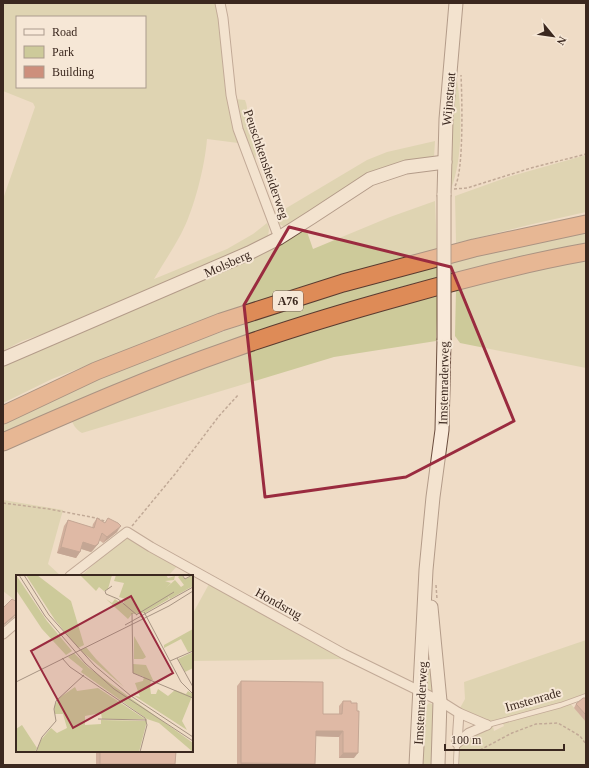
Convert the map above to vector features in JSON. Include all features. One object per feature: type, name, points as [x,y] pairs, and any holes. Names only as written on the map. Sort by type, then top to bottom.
[{"type":"highway","name":"A76","points":[[3,415],[96,371],[229,320],[343,283],[533,234],[586,224]]},
{"type":"highway","name":"A76","points":[[3,442],[110,395],[231,349],[295,328],[486,273],[586,252]]},
{"type":"street","name":"Peuschkensheiderweg","points":[[220,3],[231,95],[238,129],[279,238]]},
{"type":"street","name":"Wijnstraat","points":[[448,192],[445,162],[446,119],[456,3]]},
{"type":"street","name":"Molsberg","points":[[3,359],[230,262],[279,238],[370,179],[406,167],[445,162]]},
{"type":"street","name":"Imstenraderweg","points":[[416,765],[426,570],[433,496],[442,430],[448,192]]},
{"type":"street","points":[[71,575],[127,532]]},
{"type":"street","name":"Hondsrug","points":[[127,532],[151,548],[337,650],[420,693],[440,701]]},
{"type":"street","name":"Imstenraderweg","points":[[426,570],[440,701],[438,765]]},
{"type":"street","points":[[3,634],[16,623]]},
{"type":"street","points":[[440,701],[459,713],[487,725]]},
{"type":"street","points":[[457,743],[459,713]]},
{"type":"street","name":"Imstenrade","points":[[457,743],[469,733],[487,725]]},
{"type":"lane","name":"Imstenrade","points":[[487,725],[561,705],[586,696]]},
{"type":"lane","points":[[456,765],[457,743]]},
{"type":"path","name":"Wijnstraat","points":[[448,192],[458,179],[462,97],[460,72]]},
{"type":"path","points":[[448,192],[586,154]]},
{"type":"path","points":[[127,532],[176,474],[219,416],[238,395]]},
{"type":"path","points":[[3,503],[96,518],[109,522]]},
{"type":"path","points":[[480,750],[512,733],[536,724],[558,723],[580,736],[586,744]]},
{"type":"highlighted area","points":[[289,227],[451,267],[514,421],[406,477],[265,497],[244,305]]},
{"type":"green space","points":[[3,3],[217,3],[227,91],[238,143],[207,139],[201,175],[186,224],[154,279],[227,249],[253,234],[267,223],[269,231],[264,244],[67,326],[22,341],[3,351],[3,199],[35,107],[33,103],[3,91]]},
{"type":"green space","points":[[457,79],[460,106],[460,135],[458,163],[451,189],[453,124]]},
{"type":"green space","points":[[235,99],[245,100],[247,109],[246,115],[256,152],[255,168],[250,155]]},
{"type":"green space","points":[[435,141],[434,158],[409,163],[285,227],[277,223],[273,216],[367,160],[387,152]]},
{"type":"green space","points":[[586,155],[586,212],[456,243],[455,196],[508,177]]},
{"type":"green space","points":[[435,201],[437,251],[142,345],[52,379],[3,403],[3,361],[211,277],[250,259],[305,226],[313,249],[390,217]]},
{"type":"green space","points":[[586,231],[586,246],[488,266],[416,283],[261,330],[149,371],[75,401],[3,434],[3,425],[85,385],[157,355],[275,313],[371,284],[525,243]]},
{"type":"green space","points":[[586,259],[586,368],[460,343],[455,336],[456,289]]},
{"type":"green space","points":[[438,292],[436,341],[334,357],[82,433],[73,424],[70,417],[184,369]]},
{"type":"green space","points":[[3,500],[63,510],[48,564],[60,575],[16,575],[16,601],[3,591]]},
{"type":"green space","points":[[127,534],[180,563],[169,575],[82,575]]},
{"type":"green space","points":[[209,584],[346,659],[193,661],[193,613]]},
{"type":"green space","points":[[427,628],[434,690],[432,692],[427,691],[424,683]]},
{"type":"green space","points":[[586,640],[586,694],[567,700],[586,721],[586,765],[453,765],[454,743],[465,740],[478,718],[466,714],[460,708],[465,699],[464,682]],"holes":[[[501,719],[504,726],[494,731],[492,722]]]},
{"type":"green space","points":[[429,703],[434,705],[436,765],[418,765],[426,706]]},
{"type":"building","points":[[97,518],[105,523],[108,518],[121,526],[107,537],[102,533],[98,544],[95,546],[83,542],[80,552],[61,547],[68,520],[94,528]]},
{"type":"building","points":[[12,599],[16,601],[16,614],[4,624],[3,623],[3,608]]},
{"type":"building","points":[[241,681],[323,682],[323,714],[342,714],[343,701],[357,703],[357,711],[359,711],[358,753],[343,753],[343,731],[316,731],[315,764],[241,763]]},
{"type":"building","points":[[583,698],[586,698],[586,715],[576,704]]},
{"type":"building","points":[[100,752],[176,752],[175,764],[100,764]]}]
